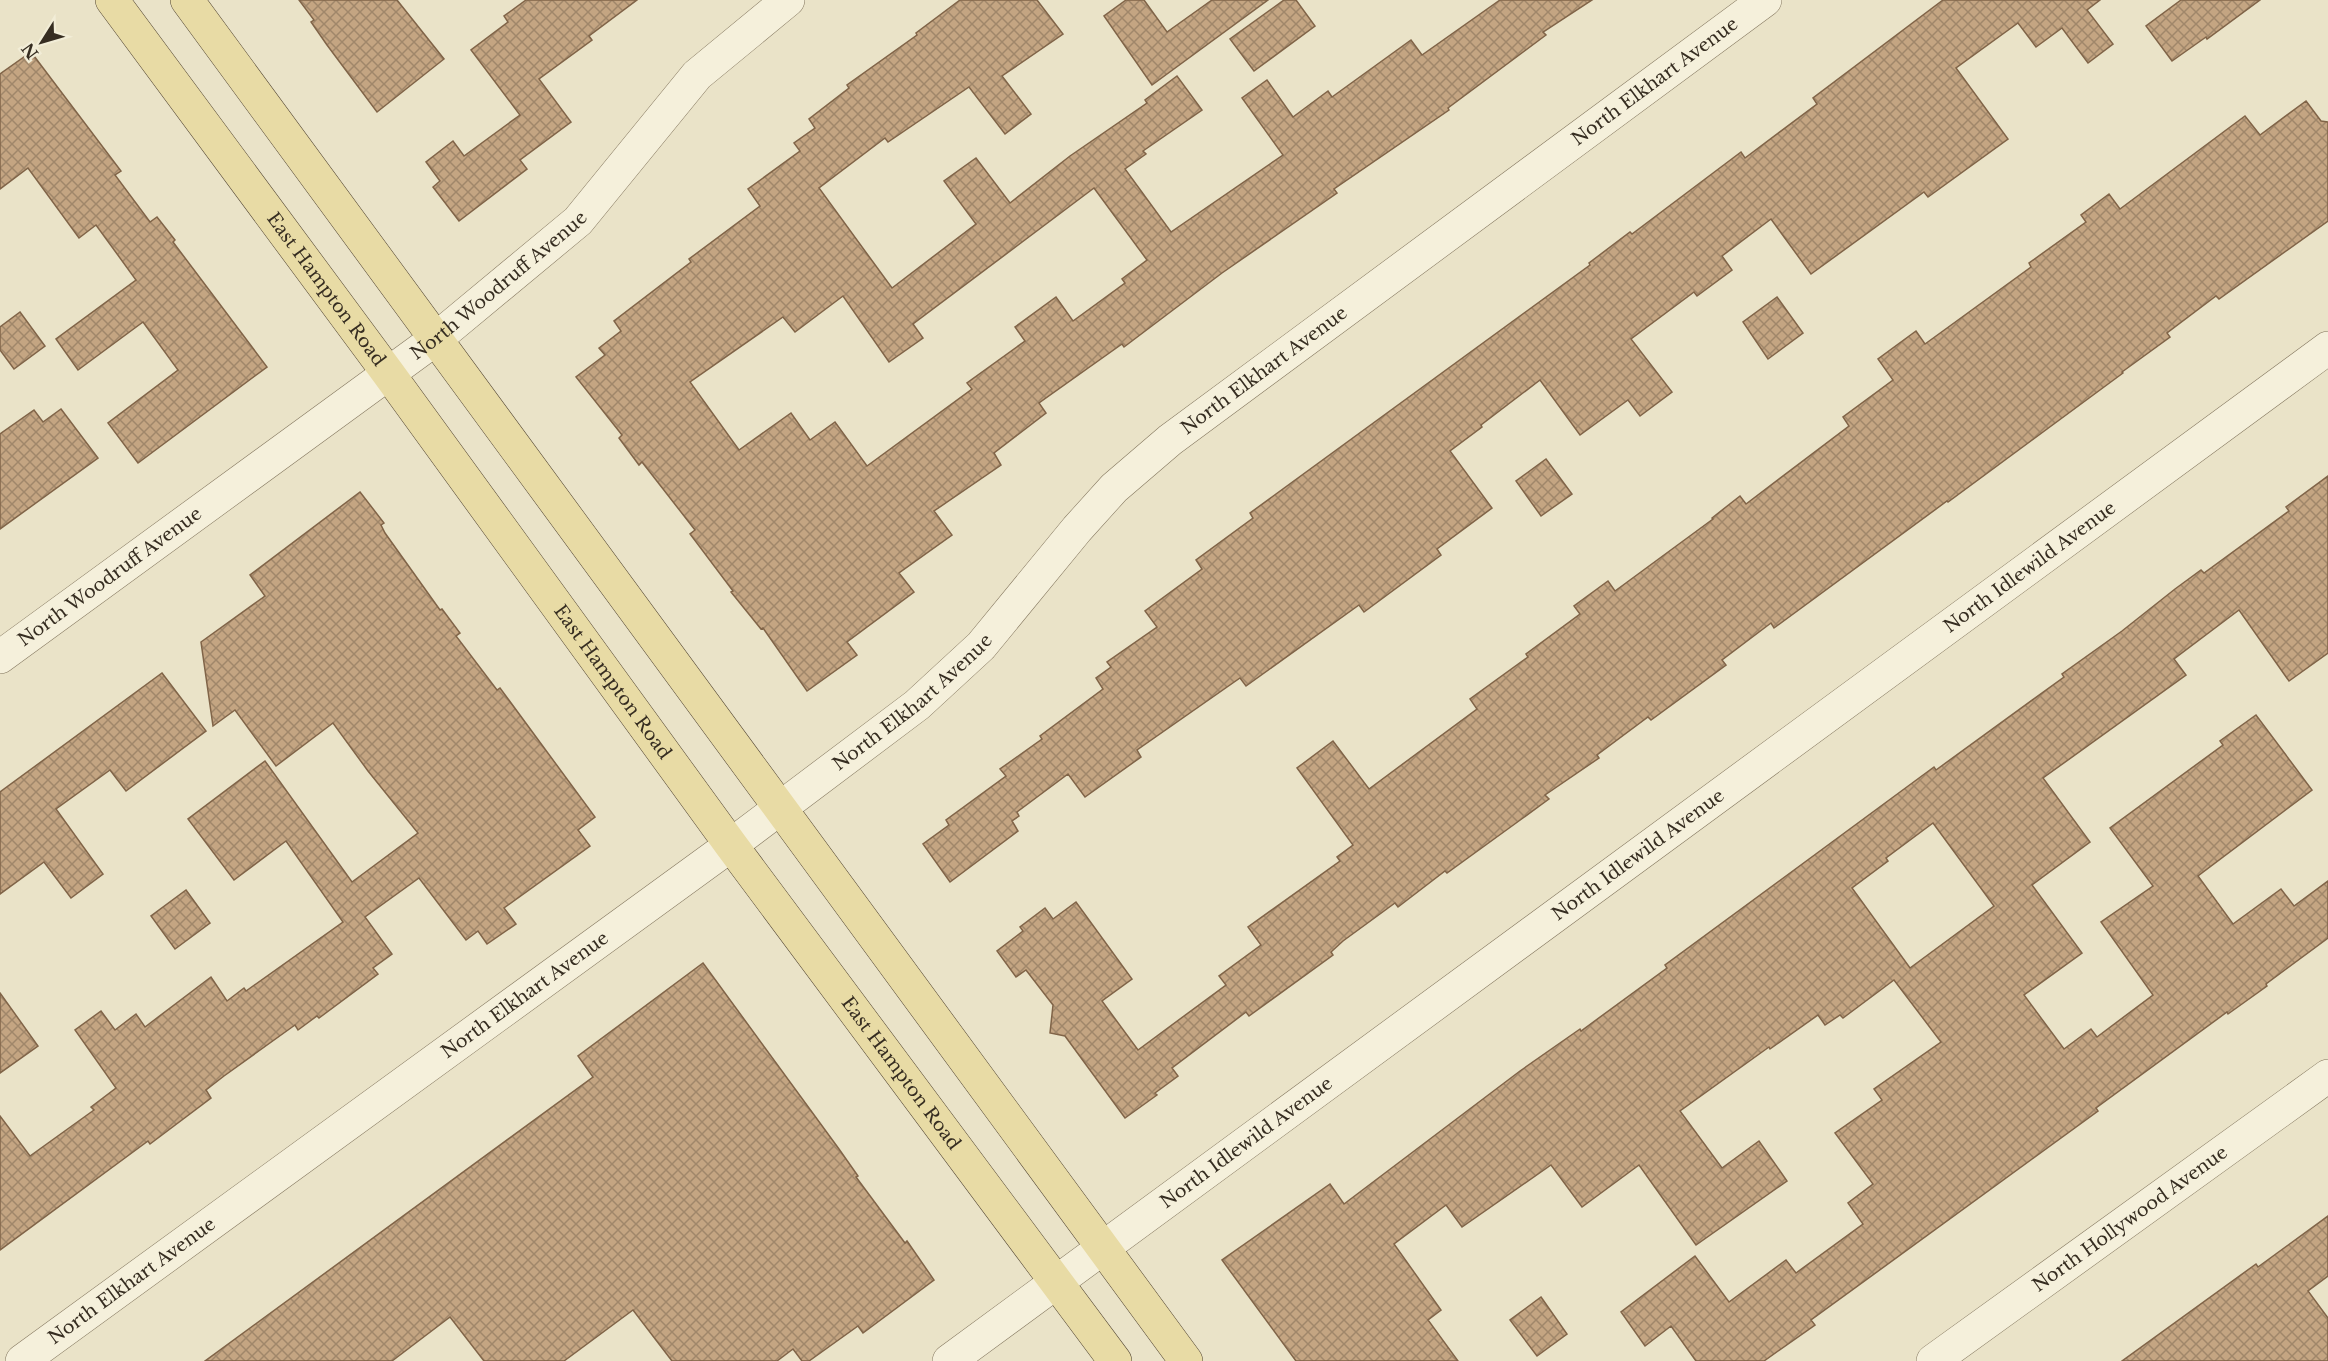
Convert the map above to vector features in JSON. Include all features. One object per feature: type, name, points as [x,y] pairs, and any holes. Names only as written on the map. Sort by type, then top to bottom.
[{"type":"main road","name":"East Hampton Road","points":[[112,0],[388,373],[731,845],[1115,1361]]},
{"type":"main road","points":[[187,0],[1186,1361]]},
{"type":"street","name":"North Woodruff Avenue","points":[[0,657],[437,338],[578,221],[697,75],[788,0]]},
{"type":"street","name":"North Elkhart Avenue","points":[[22,1361],[731,845],[917,705],[981,646],[1077,528],[1107,496],[1170,440],[1765,0]]},
{"type":"street","name":"North Idlewild Avenue","points":[[950,1361],[2328,348]]},
{"type":"street","name":"North Hollywood Avenue","points":[[1933,1361],[2328,1076]]},
{"type":"building","points":[[299,0],[397,0],[444,59],[377,112],[327,45],[311,22],[314,20]]},
{"type":"building","points":[[526,0],[637,0],[589,36],[592,40],[539,79],[571,122],[520,160],[527,169],[459,221],[433,187],[440,181],[426,162],[453,141],[464,156],[520,115],[471,50],[508,22],[504,16]]},
{"type":"building","points":[[960,0],[1037,0],[1063,34],[1002,76],[1031,114],[1005,134],[969,87],[888,142],[885,138],[819,188],[892,288],[976,224],[944,181],[976,158],[1010,203],[1070,156],[1147,103],[1145,100],[1177,76],[1202,110],[1143,151],[1146,154],[1125,169],[1171,232],[1283,155],[1242,98],[1267,80],[1293,117],[1328,91],[1332,97],[1411,40],[1422,55],[1500,0],[1592,0],[1543,32],[1546,35],[1448,108],[1449,110],[1334,189],[1337,193],[1222,273],[1124,347],[1122,344],[1039,403],[1046,413],[994,453],[1001,465],[934,511],[952,535],[899,573],[914,592],[847,642],[857,655],[807,691],[763,628],[761,629],[731,592],[733,591],[690,534],[695,530],[642,462],[639,465],[619,438],[622,435],[576,377],[605,355],[599,348],[621,331],[614,321],[691,262],[689,259],[760,206],[748,189],[800,151],[794,143],[815,128],[809,119],[849,88],[847,85],[917,35],[916,33]],"holes":[[[1094,188],[1147,260],[1122,279],[1125,283],[1073,321],[1056,297],[1015,327],[1025,341],[967,383],[972,389],[867,466],[835,422],[810,440],[791,413],[739,450],[690,382],[783,317],[795,332],[843,296],[889,362],[923,338],[913,324]]]},
{"type":"building","points":[[1126,0],[1144,0],[1167,32],[1212,0],[1268,0],[1152,85],[1104,16]]},
{"type":"building","points":[[1284,0],[1296,0],[1315,26],[1254,71],[1230,39]]},
{"type":"building","points":[[1943,0],[2100,0],[2087,10],[2113,44],[2088,63],[2062,28],[2036,47],[2018,23],[1956,68],[2008,139],[1928,197],[1924,192],[1811,274],[1771,219],[1722,256],[1732,270],[1697,296],[1694,292],[1631,339],[1672,392],[1640,416],[1628,400],[1580,435],[1540,380],[1450,451],[1492,508],[1437,549],[1441,555],[1364,612],[1359,605],[1246,686],[1240,678],[1137,750],[1141,757],[1085,797],[1068,774],[1017,812],[1019,816],[1012,821],[1018,831],[950,882],[923,844],[949,825],[946,820],[1006,776],[1000,769],[1042,739],[1040,736],[1103,689],[1096,678],[1111,667],[1107,662],[1157,627],[1145,611],[1202,569],[1196,560],[1253,518],[1250,513],[1590,265],[1589,263],[1630,232],[1632,234],[1741,152],[1745,158],[1817,104],[1813,98]]},
{"type":"building","points":[[2181,0],[2260,0],[2207,39],[2206,37],[2172,61],[2146,26]]},
{"type":"building","points":[[31,52],[121,171],[115,175],[150,222],[157,217],[175,240],[173,242],[267,367],[138,463],[108,423],[178,370],[143,322],[78,370],[56,339],[136,280],[96,225],[79,238],[28,168],[0,189],[0,74]]},
{"type":"building","points":[[2306,101],[2321,121],[2328,122],[2328,221],[2219,299],[2216,296],[2167,333],[2170,337],[2123,373],[1774,628],[1771,623],[1722,660],[1726,665],[1651,720],[1648,717],[1597,755],[1599,758],[1545,795],[1549,799],[1447,873],[1445,871],[1398,907],[1395,903],[1343,941],[1331,952],[1333,955],[1249,1016],[1246,1012],[1172,1068],[1178,1076],[1155,1093],[1157,1095],[1125,1118],[1065,1036],[1050,1033],[1053,1005],[1026,970],[1016,977],[997,951],[1023,931],[1020,927],[1045,908],[1053,919],[1076,902],[1132,979],[1102,1001],[1138,1050],[1226,985],[1219,976],[1261,945],[1248,927],[1340,861],[1337,857],[1353,845],[1297,768],[1333,741],[1369,789],[1477,709],[1470,699],[1528,657],[1526,654],[1580,614],[1574,606],[1608,581],[1615,591],[1713,519],[1740,496],[1746,504],[1849,426],[1843,417],[1893,380],[1878,359],[1916,331],[1925,344],[2031,267],[2029,263],[2086,222],[2081,215],[2109,194],[2120,209],[2245,116],[2260,135]]},
{"type":"building","points":[[1777,297],[1803,333],[1768,359],[1743,322]]},
{"type":"building","points":[[20,312],[45,346],[14,369],[0,350],[0,327]]},
{"type":"building","points":[[61,409],[98,458],[0,529],[0,434],[34,410],[43,422]]},
{"type":"building","points":[[1546,459],[1572,494],[1541,516],[1516,481]]},
{"type":"building","points":[[2328,476],[2328,653],[2289,681],[2239,610],[2174,659],[2186,675],[2043,778],[2090,842],[2032,885],[2082,953],[2024,995],[2064,1049],[2091,1029],[2097,1037],[2153,995],[2101,922],[2153,886],[2110,828],[2223,745],[2220,741],[2256,715],[2312,790],[2198,876],[2233,924],[2281,889],[2294,906],[2328,881],[2328,938],[2266,984],[2267,986],[2228,1014],[2227,1012],[2096,1108],[2098,1111],[1811,1320],[1815,1325],[1764,1361],[1696,1361],[1671,1326],[1645,1346],[1621,1312],[1695,1256],[1729,1302],[1786,1260],[1796,1273],[1863,1224],[1848,1203],[1873,1184],[1835,1133],[1882,1100],[1874,1089],[1941,1042],[1894,980],[1843,1018],[1840,1015],[1825,1025],[1818,1015],[1680,1111],[1722,1168],[1759,1141],[1787,1181],[1696,1245],[1639,1165],[1582,1207],[1551,1165],[1462,1227],[1446,1205],[1394,1244],[1441,1310],[1428,1320],[1458,1361],[1296,1361],[1222,1260],[1330,1184],[1344,1204],[1520,1071],[1580,1029],[1581,1031],[1667,968],[1665,965],[1934,767],[1936,770],[2064,677],[2062,674],[2175,589],[2201,570],[2204,573],[2289,511],[2286,507]],"holes":[[[1933,823],[1994,906],[1910,968],[1852,888],[1888,861],[1886,858]]]},
{"type":"building","points":[[360,492],[384,523],[381,525],[385,533],[440,610],[442,609],[460,633],[456,636],[497,690],[500,688],[595,817],[578,830],[590,846],[504,908],[516,924],[487,944],[478,931],[466,940],[419,878],[365,917],[392,954],[373,968],[378,974],[319,1018],[317,1016],[298,1030],[295,1025],[224,1076],[206,1090],[211,1098],[150,1144],[148,1141],[0,1250],[0,1116],[30,1156],[94,1110],[91,1107],[116,1088],[75,1030],[101,1011],[115,1030],[136,1014],[145,1027],[211,977],[227,1001],[244,988],[246,991],[343,922],[286,841],[234,880],[188,819],[265,761],[352,882],[418,833],[333,723],[276,766],[235,710],[213,726],[201,642],[265,596],[250,575]]},
{"type":"building","points":[[162,673],[206,731],[126,791],[110,770],[56,809],[103,874],[71,898],[44,862],[0,894],[0,792]]},
{"type":"building","points":[[186,890],[210,923],[175,949],[151,916]]},
{"type":"building","points":[[703,963],[839,1149],[858,1176],[856,1177],[905,1243],[907,1241],[934,1280],[863,1333],[858,1326],[809,1361],[802,1361],[793,1349],[777,1361],[672,1361],[633,1310],[564,1361],[484,1361],[450,1317],[392,1361],[205,1361],[593,1077],[578,1056]]},
{"type":"building","points":[[0,993],[38,1046],[0,1073]]},
{"type":"building","points":[[2328,1216],[2328,1276],[2308,1291],[2328,1318],[2328,1361],[2122,1361],[2256,1264],[2258,1267]]},
{"type":"building","points":[[1541,1297],[1567,1334],[1537,1356],[1510,1320]]}]
